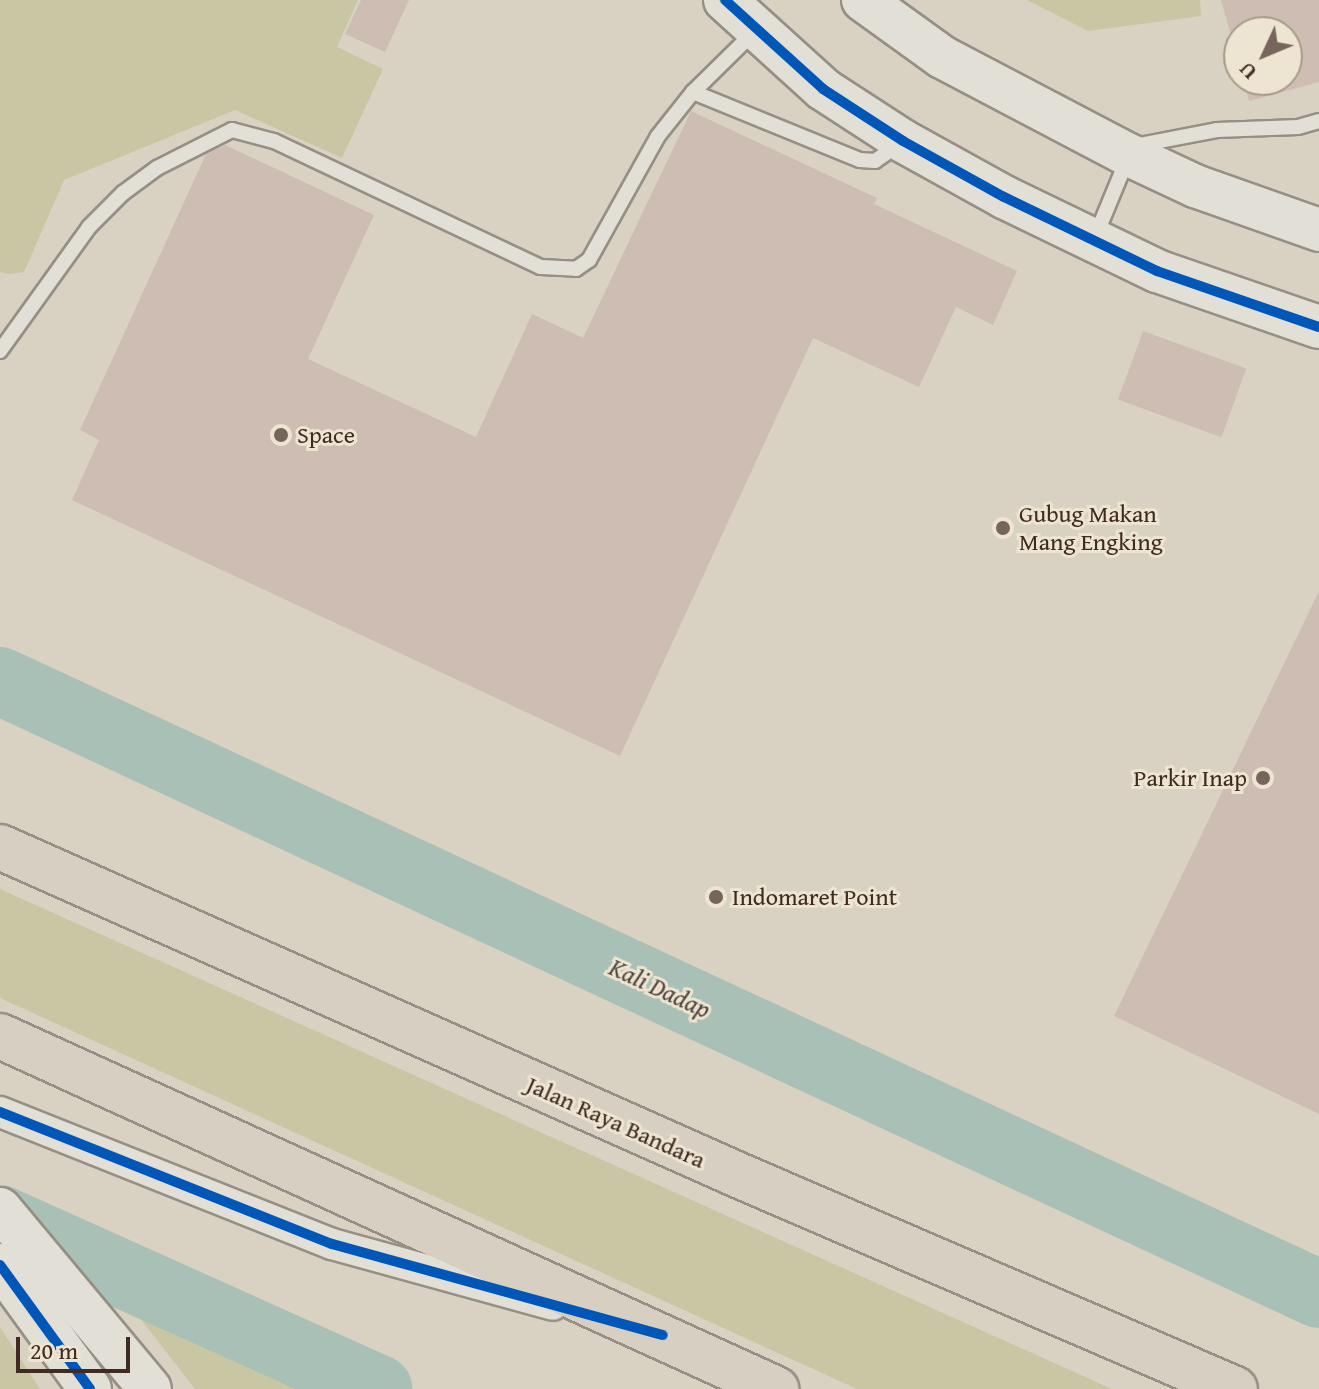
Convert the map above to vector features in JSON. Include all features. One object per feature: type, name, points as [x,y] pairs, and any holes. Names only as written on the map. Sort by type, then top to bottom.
[{"type":"main road","name":"Jalan Raya Bandara","points":[[0,847],[738,1175],[1235,1389]]},
{"type":"main road","points":[[0,1036],[776,1389]]},
{"type":"street","points":[[725,0],[823,89],[903,141],[1093,242],[1157,271],[1319,327]]},
{"type":"street","points":[[863,0],[942,57],[1129,155],[1221,196],[1319,230]]},
{"type":"street","points":[[0,1112],[332,1244],[663,1335]]},
{"type":"street","points":[[0,1209],[146,1383]]},
{"type":"street","points":[[0,1265],[90,1389]]},
{"type":"lane","points":[[0,351],[98,219],[157,168],[208,139],[232,130],[274,141],[500,250],[561,271],[589,260],[629,179],[693,92],[755,30]]},
{"type":"lane","points":[[693,92],[860,160],[875,161],[903,141]]},
{"type":"lane","points":[[1093,242],[1129,155],[1153,140],[1319,121]]},
{"type":"shaded area","points":[[0,0],[358,0],[337,47],[383,69],[342,158],[235,110],[64,180],[24,272],[10,274],[0,272]]},
{"type":"shaded area","points":[[1027,0],[1200,0],[1201,16],[1088,31]]},
{"type":"shaded area","points":[[0,889],[1112,1389],[857,1389],[0,998]]},
{"type":"shaded area","points":[[108,1277],[358,1389],[195,1389]]},
{"type":"shaded area","points":[[0,1327],[40,1389],[0,1389]]},
{"type":"building","points":[[361,0],[409,0],[385,52],[345,34]]},
{"type":"building","points":[[1221,0],[1319,0],[1319,82],[1303,86],[1303,16],[1226,16]]},
{"type":"building","points":[[1248,96],[1267,96],[1249,101]]},
{"type":"building","name":"Space","points":[[691,111],[877,198],[874,204],[1017,271],[993,325],[956,307],[919,387],[813,338],[620,756],[72,500],[99,440],[80,430],[206,154],[225,145],[374,215],[308,359],[476,437],[532,314],[583,338]]},
{"type":"building","points":[[1143,331],[1246,369],[1221,437],[1118,400]]},
{"type":"building","name":"Parkir Inap","points":[[1319,591],[1319,1114],[1114,1016]]},
{"type":"waterway","name":"Kali Dadap","points":[[0,681],[1319,1294]]},
{"type":"waterway","name":"Kali Dadap","points":[[0,1219],[379,1389]]},
{"type":"cycle path","points":[[725,0],[823,89],[903,141],[1004,197],[1157,271],[1319,327]]},
{"type":"cycle path","points":[[0,1112],[332,1244],[663,1335]]},
{"type":"cycle path","points":[[0,1265],[90,1389]]},
{"type":"place","name":"Space","points":[[281,435]]},
{"type":"place","name":"Gubug Makan Mang Engking","points":[[1003,528]]},
{"type":"place","name":"Parkir Inap","points":[[1263,778]]},
{"type":"place","name":"Indomaret Point","points":[[716,897]]}]
